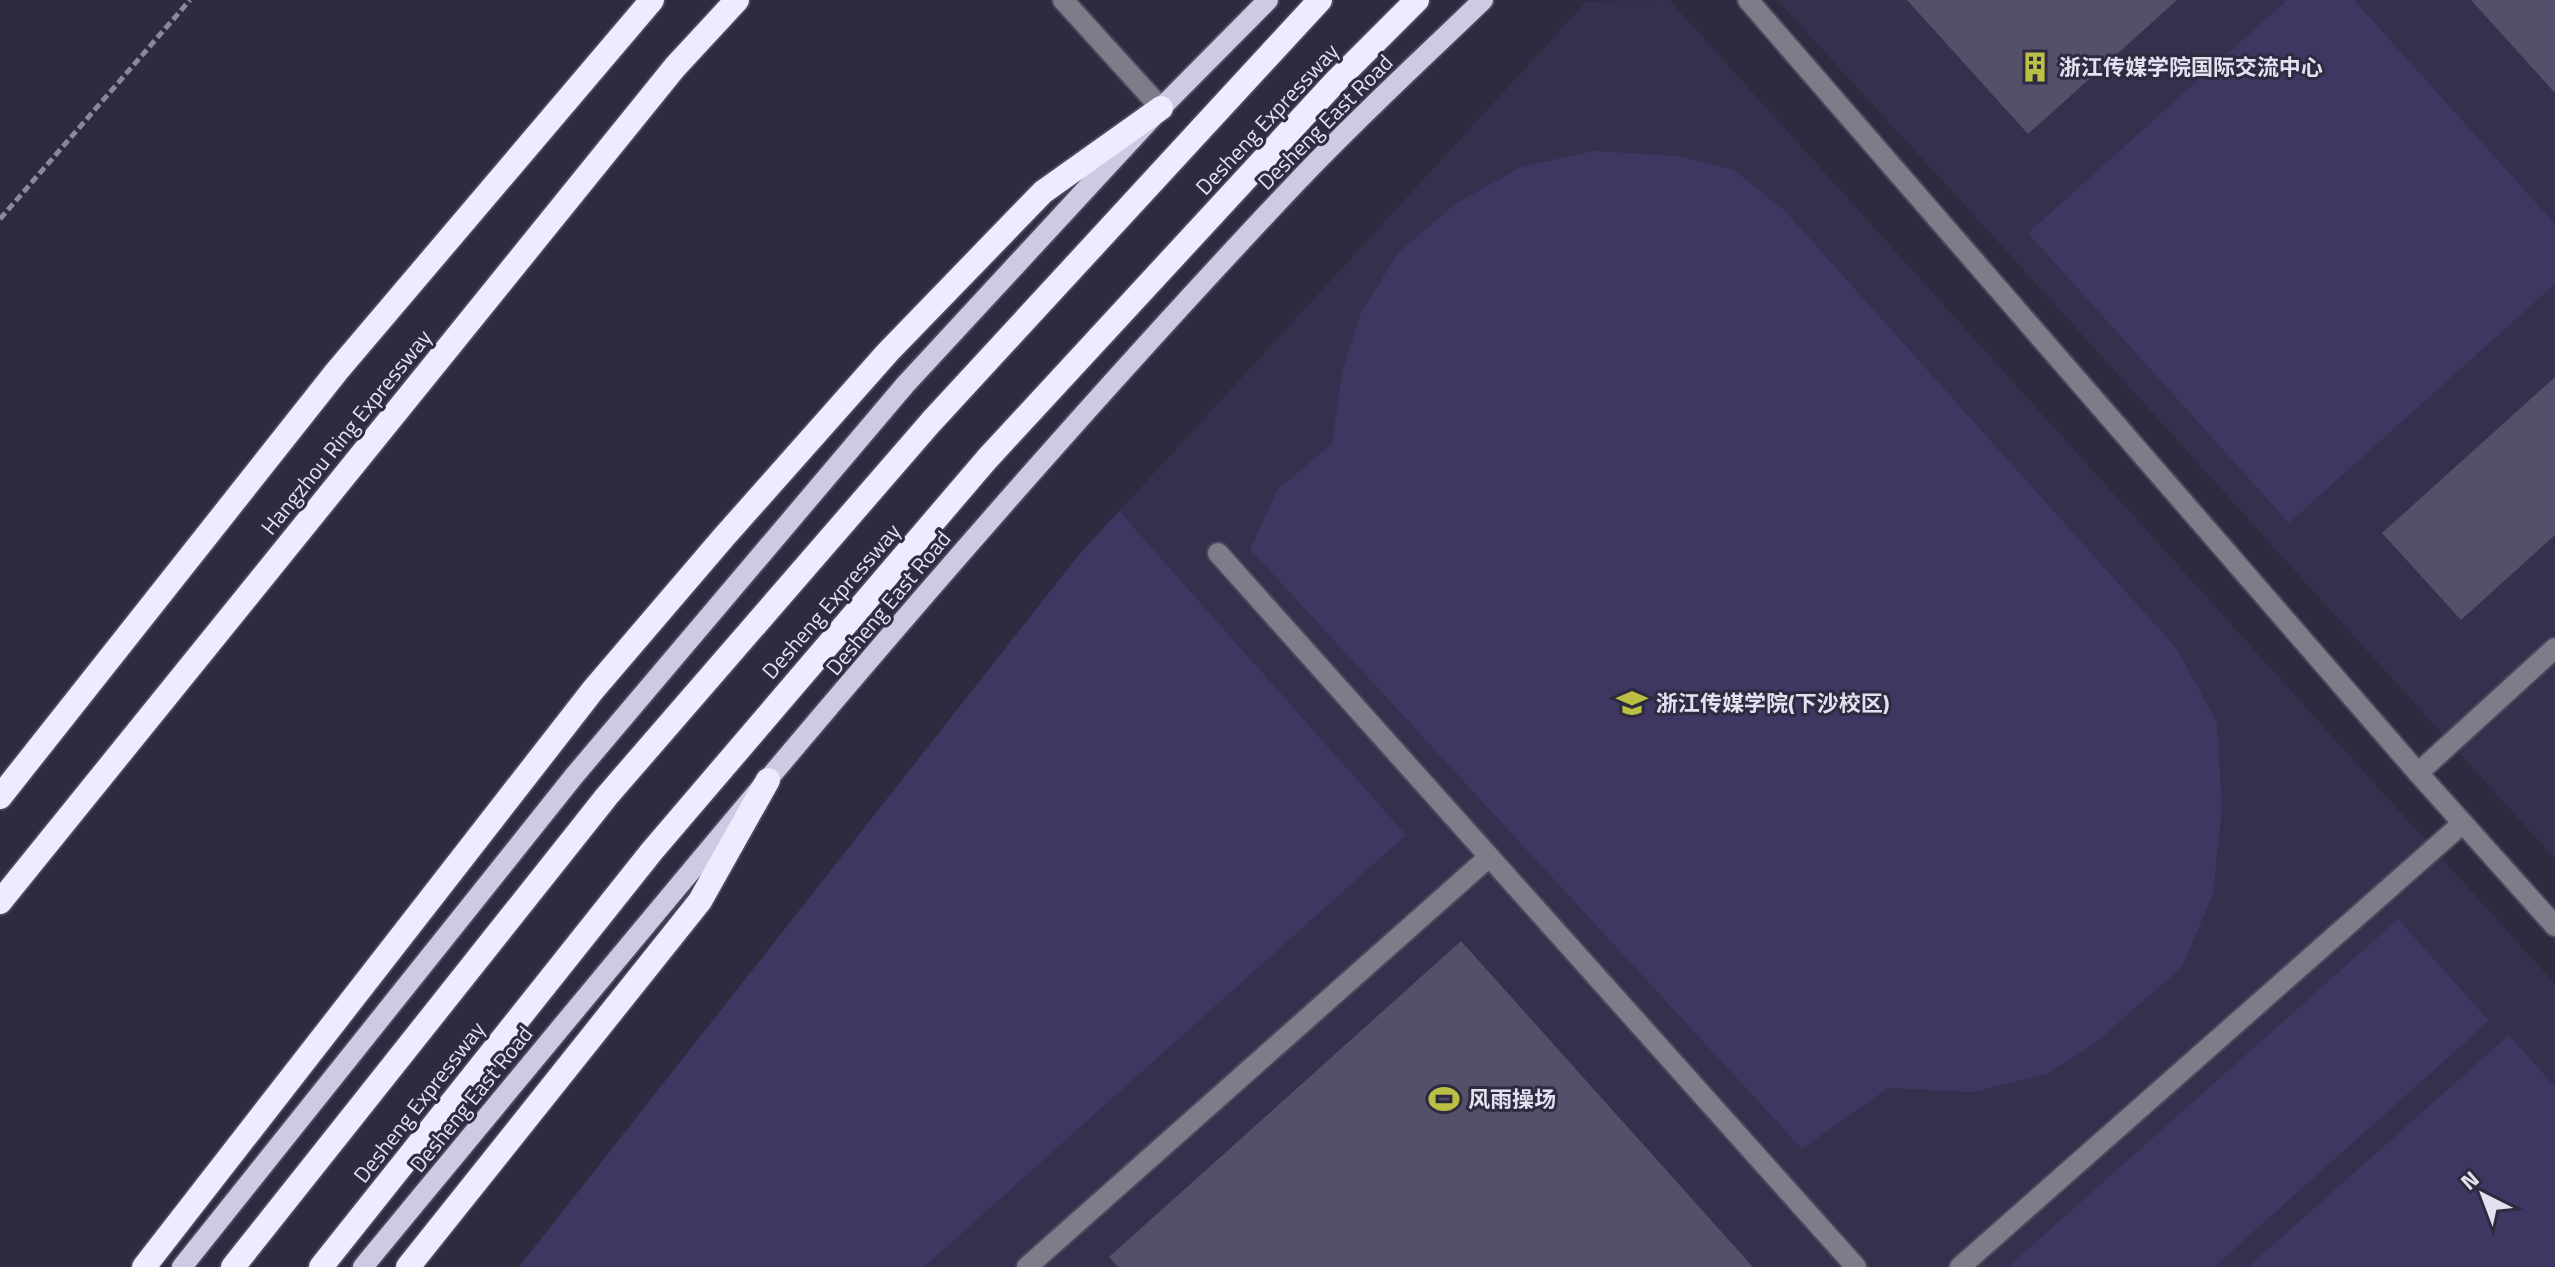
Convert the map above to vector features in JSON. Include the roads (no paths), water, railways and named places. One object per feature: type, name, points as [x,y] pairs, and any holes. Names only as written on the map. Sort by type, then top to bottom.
[{"type":"highway","name":"Hangzhou Ring Expressway","points":[[0,797],[337,371],[652,0]]},
{"type":"highway","name":"Hangzhou Ring Expressway","points":[[0,902],[665,79],[737,0]]},
{"type":"highway","name":"Desheng Expressway","points":[[233,1267],[607,796],[931,422],[1320,0]]},
{"type":"highway","name":"Desheng Expressway","points":[[321,1267],[652,851],[987,459],[1337,80],[1417,0]]},
{"type":"highway","points":[[144,1267],[593,690],[723,538],[888,352],[1043,192],[1161,108]]},
{"type":"highway","points":[[408,1267],[700,901],[768,780]]},
{"type":"main road","points":[[182,1267],[584,764],[905,385],[1161,108],[1268,0]]},
{"type":"main road","name":"Desheng East Road","points":[[363,1267],[678,884],[1014,492],[1297,182],[1483,0]]},
{"type":"street","points":[[1063,0],[1161,108]]},
{"type":"street","points":[[1748,0],[2418,773],[2555,926]]},
{"type":"street","points":[[1218,553],[1856,1267]]},
{"type":"street","points":[[2418,773],[2555,648]]},
{"type":"street","points":[[1960,1267],[2463,823]]},
{"type":"street","points":[[1027,1267],[1489,857]]},
{"type":"place","name":"浙江传媒学院国际交流中心","points":[[2035,67]]},
{"type":"place","name":"浙江传媒学院(下沙校区)","points":[[1632,703]]},
{"type":"place","name":"风雨操场","points":[[1444,1099]]}]
